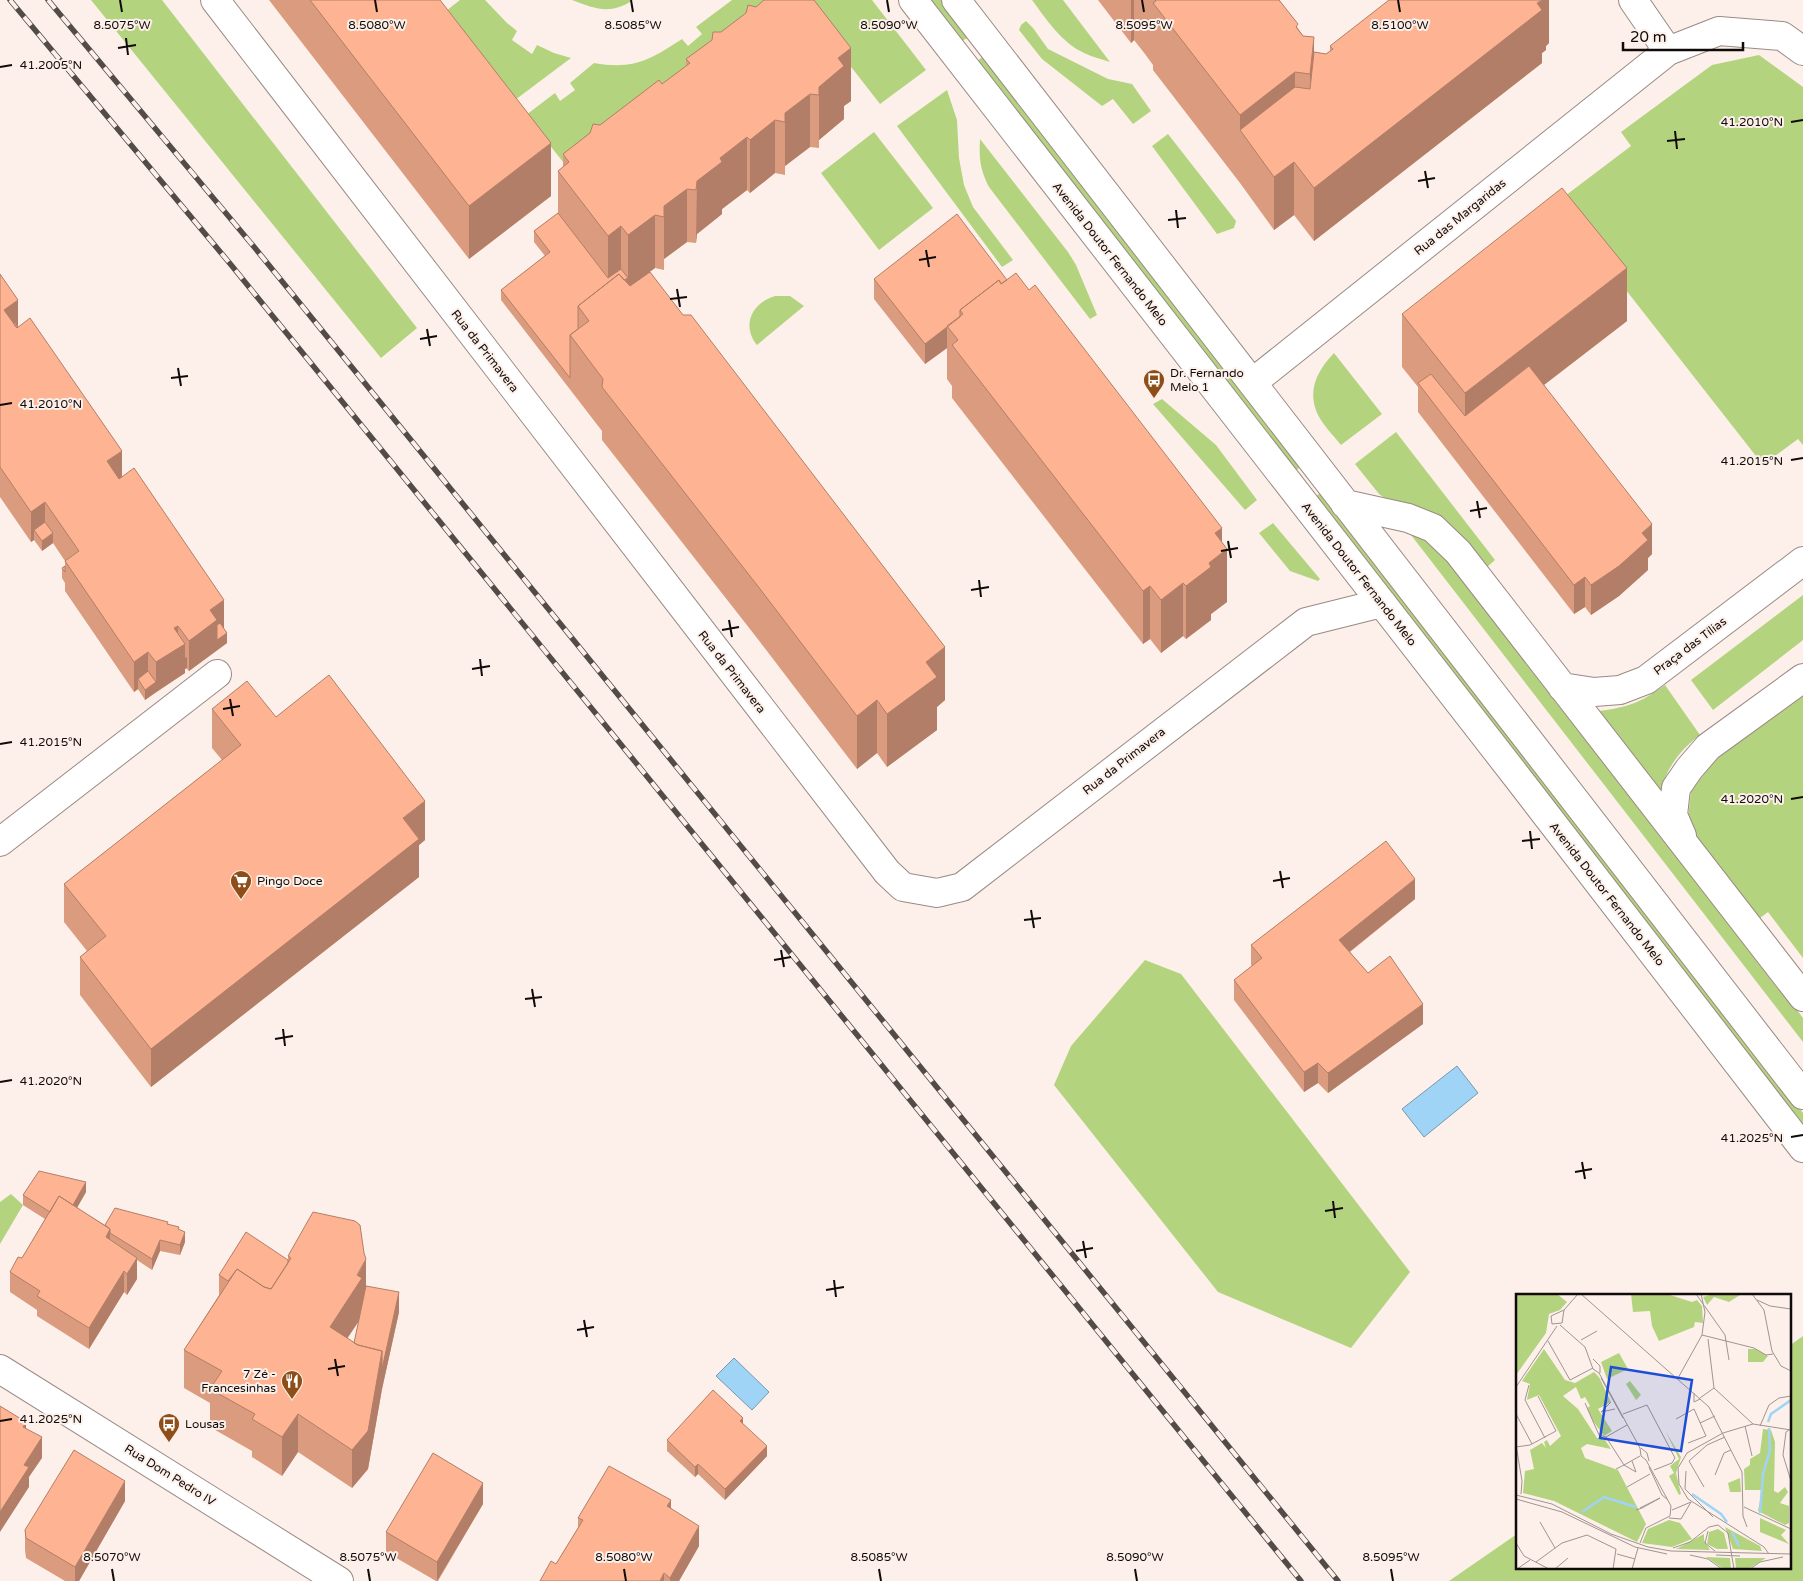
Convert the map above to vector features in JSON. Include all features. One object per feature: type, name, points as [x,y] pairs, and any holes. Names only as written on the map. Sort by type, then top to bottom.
[{"type":"street","name":"Rua da Primavera","points":[[215,0],[887,872],[903,887],[937,893],[962,887],[1306,622],[1382,604]]},
{"type":"street","name":"Avenida Doutor Fernando Melo","points":[[913,0],[1803,1148]]},
{"type":"street","points":[[956,0],[1803,1095]]},
{"type":"street","points":[[1634,0],[1668,51]]},
{"type":"street","name":"Rua das Margaridas","points":[[1252,383],[1668,51],[1720,31],[1782,36],[1803,51]]},
{"type":"street","points":[[1345,504],[1408,518],[1433,528],[1458,552],[1803,997]]},
{"type":"street","name":"Praça das Tílias","points":[[1562,687],[1594,692],[1620,690],[1646,680],[1803,561]]},
{"type":"street","points":[[0,842],[217,674]]},
{"type":"street","points":[[1688,849],[1673,815],[1676,788],[1708,747],[1803,678]]},
{"type":"street","name":"Rua Dom Pedro IV","points":[[0,1369],[323,1577]]},
{"type":"green space","points":[[91,0],[162,0],[417,328],[381,358]]},
{"type":"green space","points":[[460,0],[485,0],[517,31],[512,40],[532,54],[537,45],[571,58],[515,100],[446,11]]},
{"type":"green space","points":[[572,0],[633,0],[617,8],[603,9]]},
{"type":"green space","points":[[732,0],[772,0],[578,181],[526,115],[555,93],[560,101],[575,90],[570,83],[594,63],[608,65],[631,64],[650,58],[682,39],[688,46],[702,34],[696,27]]},
{"type":"green space","points":[[799,0],[872,0],[926,70],[880,104]]},
{"type":"green space","points":[[928,0],[943,0],[971,36],[960,42]]},
{"type":"green space","points":[[1032,0],[1063,0],[1110,62],[1090,56],[1068,43],[1055,30]]},
{"type":"green space","points":[[1026,21],[1048,49],[1108,79],[1132,84],[1151,111],[1133,124],[1113,99],[1102,106],[1042,59],[1019,30]]},
{"type":"green space","points":[[985,55],[1304,464],[1293,473],[976,62]]},
{"type":"green space","points":[[1759,55],[1803,87],[1803,445],[1798,439],[1763,465],[1557,202],[1631,146],[1621,132],[1712,65]]},
{"type":"green space","points":[[947,90],[957,120],[959,158],[964,185],[973,207],[1013,260],[1002,267],[897,126]]},
{"type":"green space","points":[[874,132],[933,208],[879,250],[821,173]]},
{"type":"green space","points":[[1168,134],[1236,221],[1234,228],[1217,234],[1152,146]]},
{"type":"green space","points":[[980,139],[1068,252],[1076,265],[1097,315],[1090,319],[989,187],[981,164]]},
{"type":"green space","points":[[775,296],[790,296],[804,306],[757,345],[750,330],[751,316],[760,304]]},
{"type":"green space","points":[[1334,353],[1382,414],[1341,445],[1319,417],[1313,396],[1319,373]]},
{"type":"green space","points":[[1162,399],[1216,445],[1257,500],[1245,510],[1153,404]]},
{"type":"green space","points":[[1396,432],[1495,560],[1486,568],[1379,494],[1355,464]]},
{"type":"green space","points":[[1323,491],[1803,1113],[1803,1134],[1312,499]]},
{"type":"green space","points":[[1273,523],[1320,579],[1318,581],[1290,571],[1259,533]]},
{"type":"green space","points":[[1411,535],[1429,541],[1453,564],[1803,1018],[1803,1042]]},
{"type":"green space","points":[[1803,595],[1803,640],[1713,710],[1691,680]]},
{"type":"green space","points":[[1665,685],[1700,735],[1686,747],[1670,767],[1660,792],[1598,714],[1599,711],[1634,703]]},
{"type":"green space","points":[[1803,693],[1803,958],[1768,912],[1756,921],[1699,848],[1688,818],[1691,791],[1713,762]]},
{"type":"green space","points":[[1145,960],[1181,974],[1410,1272],[1351,1348],[1218,1292],[1054,1085],[1071,1046]]},
{"type":"green space","points":[[11,1194],[23,1205],[0,1244],[0,1202]]},
{"type":"green space","points":[[1803,1336],[1803,1581],[1449,1581],[1516,1535],[1516,1568],[1790,1568],[1790,1345]]},
{"type":"water","points":[[1457,1066],[1478,1093],[1424,1137],[1402,1109]]},
{"type":"water","points":[[734,1358],[769,1392],[752,1410],[716,1376]]},
{"type":"building","points":[[310,0],[440,0],[551,143],[469,206]]},
{"type":"building","points":[[764,0],[814,0],[851,48],[838,58],[844,66],[819,87],[819,95],[810,94],[785,113],[785,122],[775,120],[750,140],[747,137],[720,158],[722,162],[697,181],[696,190],[687,189],[664,206],[664,217],[655,215],[628,235],[621,226],[608,236],[558,171],[569,162],[563,154],[590,133],[593,124],[600,125],[659,80],[662,84],[690,63],[686,59],[712,40],[713,32],[721,32],[746,13],[748,5],[756,7]]},
{"type":"building","points":[[1155,0],[1279,0],[1298,24],[1296,27],[1303,36],[1314,37],[1310,74],[1295,72],[1240,115],[1153,3]]},
{"type":"building","points":[[1389,0],[1542,0],[1537,3],[1542,10],[1314,188],[1294,162],[1274,177],[1240,130],[1295,87],[1310,89],[1314,52],[1326,54],[1333,49],[1330,46]]},
{"type":"building","points":[[1562,188],[1627,268],[1465,393],[1402,314]]},
{"type":"building","points":[[558,213],[608,278],[621,269],[628,278],[624,280],[619,274],[578,306],[578,329],[570,335],[570,378],[501,290],[550,252],[534,231]]},
{"type":"building","points":[[957,214],[1007,280],[1001,284],[999,280],[960,310],[960,317],[925,344],[874,279]]},
{"type":"building","points":[[650,272],[683,315],[691,315],[945,647],[926,662],[937,677],[887,714],[877,700],[857,716],[602,387],[603,379],[570,335],[589,321],[578,306],[619,274],[630,286]]},
{"type":"building","points":[[1016,273],[1029,290],[1035,285],[1222,528],[1215,533],[1227,549],[1209,563],[1211,567],[1186,586],[1183,583],[1161,600],[1150,586],[1143,591],[952,345],[958,340],[947,326],[963,314],[960,310],[999,280],[1001,284]]},
{"type":"building","points":[[0,274],[18,300],[4,310],[17,328],[30,318],[122,451],[107,461],[119,479],[134,468],[224,600],[210,610],[217,620],[189,641],[178,626],[174,628],[185,644],[156,662],[148,652],[134,662],[65,561],[79,551],[45,502],[31,512],[0,467]]},
{"type":"building","points":[[1529,366],[1652,524],[1642,533],[1648,540],[1619,566],[1591,585],[1585,577],[1574,585],[1418,383],[1431,374],[1465,416]]},
{"type":"building","points":[[45,522],[53,533],[42,541],[34,530]]},
{"type":"building","points":[[220,623],[227,633],[217,640],[217,625]]},
{"type":"building","points":[[148,671],[156,682],[145,690],[138,679]]},
{"type":"building","name":"Pingo Doce","points":[[329,675],[425,801],[403,818],[419,839],[151,1049],[80,957],[106,936],[64,884],[241,745],[212,709],[247,681],[276,717]]},
{"type":"building","points":[[1386,841],[1415,879],[1339,940],[1368,973],[1390,956],[1423,1004],[1328,1073],[1318,1063],[1304,1072],[1234,980],[1262,958],[1251,945]]},
{"type":"building","points":[[39,1171],[86,1182],[73,1205],[59,1196],[50,1212],[23,1195]]},
{"type":"building","points":[[59,1196],[110,1229],[106,1237],[137,1258],[127,1274],[124,1271],[89,1328],[37,1296],[40,1291],[10,1272],[18,1257],[22,1258]]},
{"type":"building","points":[[115,1208],[168,1222],[167,1224],[179,1227],[178,1229],[185,1232],[180,1245],[160,1240],[152,1259],[110,1233],[110,1229],[105,1225]]},
{"type":"building","points":[[313,1212],[355,1221],[360,1225],[366,1259],[357,1275],[362,1278],[330,1327],[358,1345],[382,1351],[368,1431],[352,1450],[298,1414],[282,1437],[252,1419],[255,1414],[210,1389],[222,1371],[184,1350],[237,1269],[264,1287],[271,1289],[291,1258],[288,1256]]},
{"type":"building","points":[[246,1232],[288,1260],[288,1263],[271,1289],[264,1287],[237,1269],[228,1281],[219,1275]]},
{"type":"building","points":[[366,1286],[399,1292],[382,1369],[382,1351],[354,1343]]},
{"type":"building","points":[[713,1390],[743,1418],[740,1421],[767,1446],[725,1489],[698,1464],[695,1467],[667,1440]]},
{"type":"building","points":[[0,1406],[26,1422],[23,1427],[42,1437],[24,1465],[29,1467],[0,1512]]},
{"type":"building","points":[[74,1450],[125,1481],[75,1567],[26,1538],[25,1530]]},
{"type":"building","points":[[433,1453],[483,1483],[437,1562],[386,1532]]},
{"type":"building","points":[[609,1466],[671,1500],[667,1506],[699,1526],[670,1578],[664,1573],[660,1581],[540,1581],[551,1561],[556,1564],[583,1520],[578,1518]]},
{"type":"railway","points":[[10,0],[232,266],[1301,1581]]},
{"type":"railway","points":[[48,0],[255,248],[1338,1581]]},
{"type":"place","name":"Dr. Fernando Melo 1","points":[[1154,399]]},
{"type":"place","name":"Pingo Doce","points":[[241,900]]},
{"type":"place","name":"7 Zé - Francesinhas","points":[[292,1400]]},
{"type":"place","name":"Lousas","points":[[169,1443]]}]
